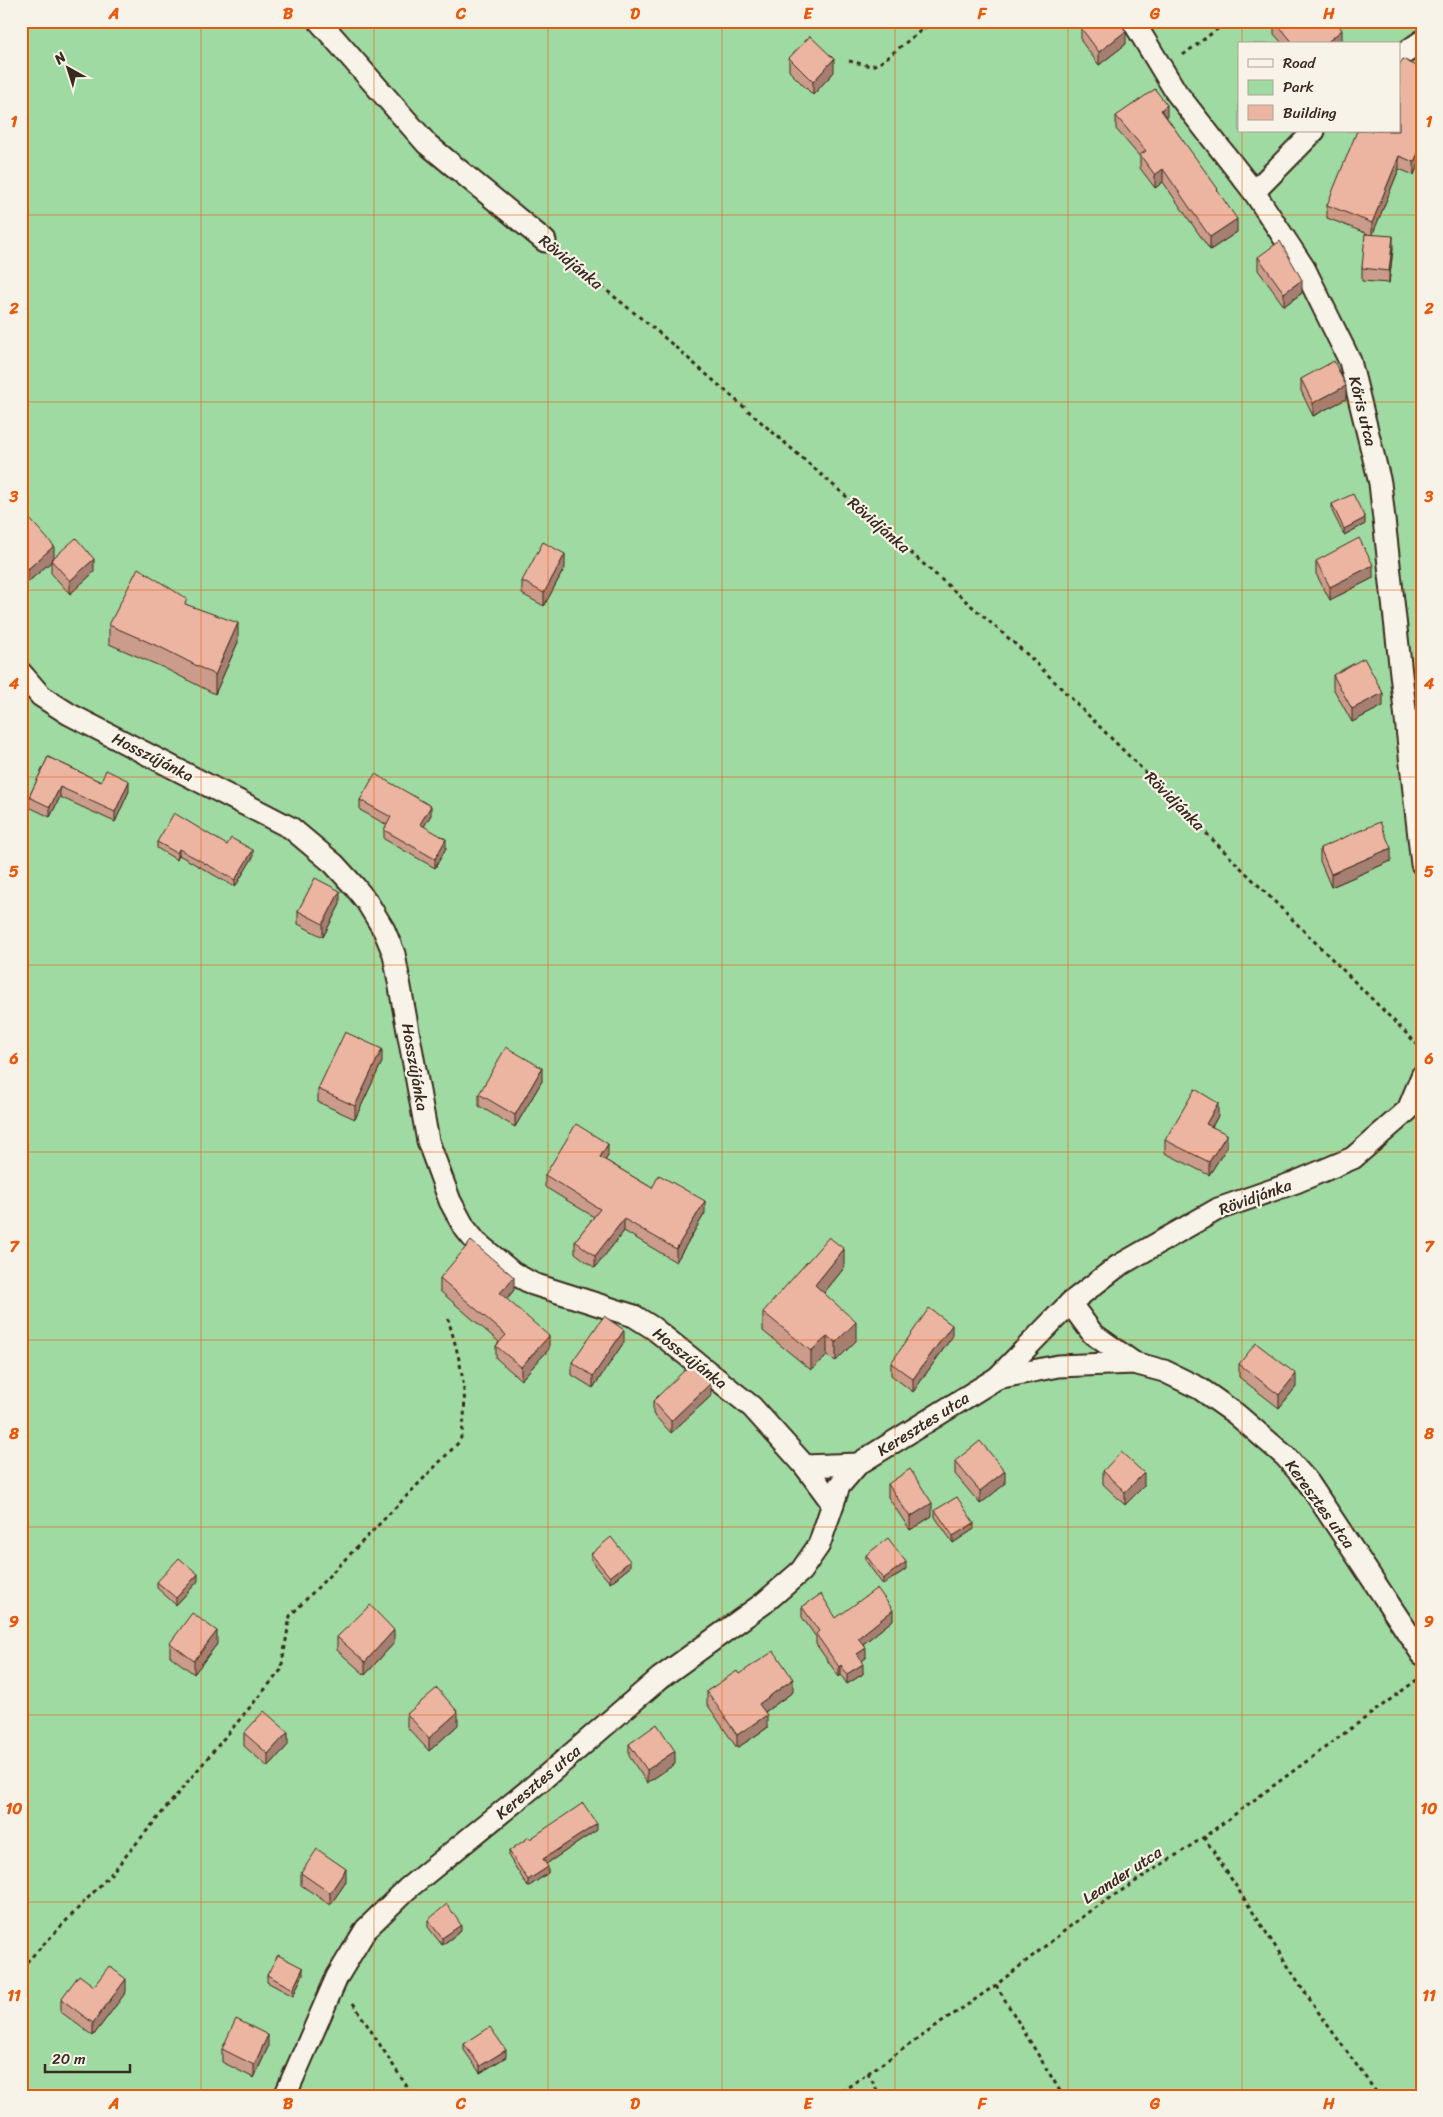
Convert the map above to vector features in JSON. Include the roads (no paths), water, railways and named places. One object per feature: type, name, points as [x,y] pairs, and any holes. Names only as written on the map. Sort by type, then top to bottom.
[{"type":"street","name":"Rövidjánka","points":[[318,21],[427,144],[545,241]]},
{"type":"street","name":"Kőris utca","points":[[1133,21],[1176,92],[1254,192],[1304,268],[1350,361],[1380,484],[1422,864]]},
{"type":"street","points":[[1400,56],[1422,41]]},
{"type":"street","points":[[1254,192],[1313,132]]},
{"type":"street","name":"Hosszújánka","points":[[21,673],[41,696],[69,714],[291,828],[334,864],[367,902],[384,930],[394,954],[428,1141],[450,1201],[464,1227],[476,1242],[513,1273],[533,1284],[634,1316],[653,1328],[752,1406],[805,1466]]},
{"type":"street","name":"Rövidjánka","points":[[997,1378],[1070,1303],[1118,1266],[1218,1208],[1296,1182],[1353,1158],[1408,1110],[1422,1076]]},
{"type":"street","points":[[1070,1303],[1093,1334],[1134,1363]]},
{"type":"street","name":"Keresztes utca","points":[[285,2096],[336,1978],[366,1929],[407,1889],[546,1777],[660,1678],[764,1603],[801,1570],[819,1545],[839,1486],[858,1464],[997,1378],[1058,1366],[1134,1363],[1164,1371],[1199,1388],[1236,1414],[1285,1456],[1308,1482],[1422,1654]]},
{"type":"street","name":"Keresztes utca","points":[[805,1466],[858,1464]]},
{"type":"street","points":[[805,1466],[833,1504]]}]
